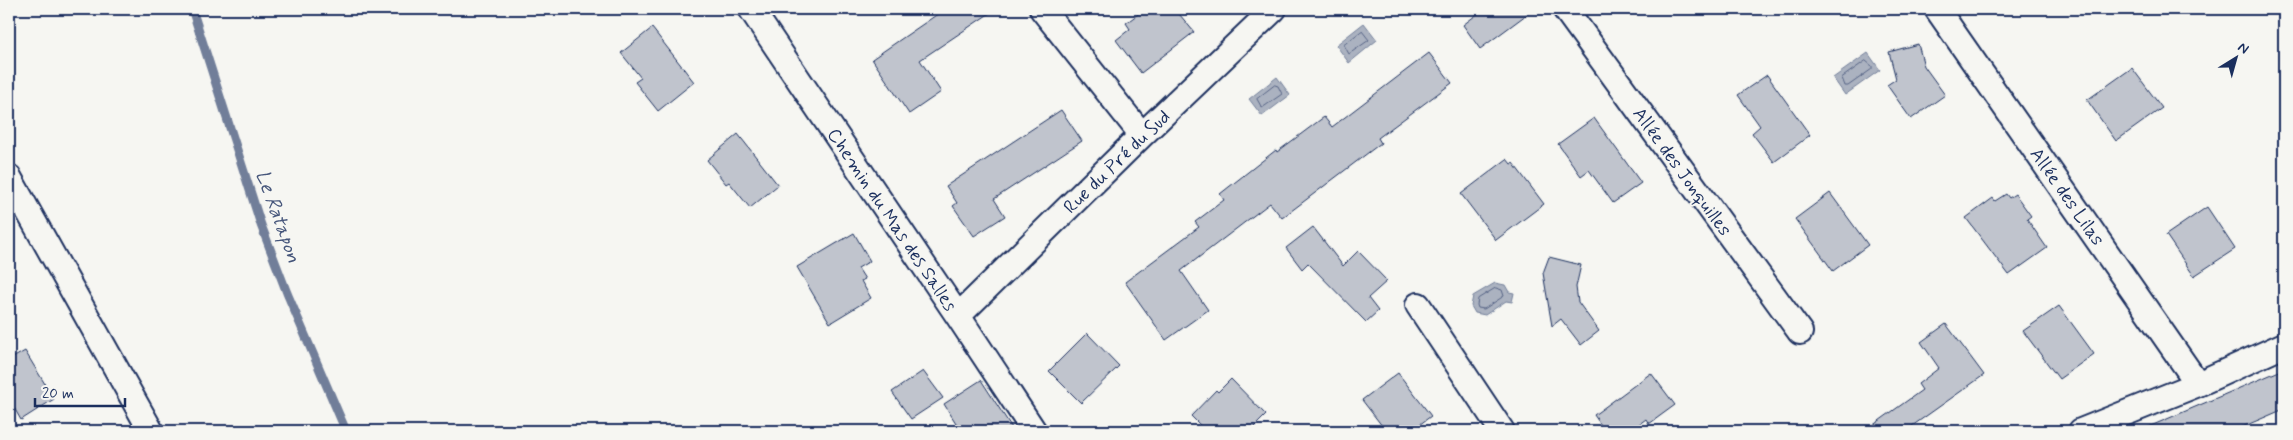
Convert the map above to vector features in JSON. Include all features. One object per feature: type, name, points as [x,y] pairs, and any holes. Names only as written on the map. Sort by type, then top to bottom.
[{"type":"street","name":"Chemin du Mas des Salles","points":[[751,9],[1034,431]]},
{"type":"street","points":[[1042,9],[1142,135]]},
{"type":"street","name":"Rue du Pré du Sud","points":[[958,316],[1142,135],[1274,9]]},
{"type":"street","name":"Allée des Jonquilles","points":[[1565,9],[1800,332]]},
{"type":"street","name":"Allée des Lilas","points":[[1937,9],[2198,384]]},
{"type":"street","points":[[9,177],[151,431]]},
{"type":"street","points":[[1418,305],[1502,431]]},
{"type":"street","points":[[2087,430],[2198,384],[2284,345]]},
{"type":"water","points":[[1364,23],[1377,40],[1349,63],[1336,45]]},
{"type":"water","points":[[1868,53],[1880,70],[1845,95],[1833,78]]},
{"type":"water","points":[[1277,77],[1290,95],[1262,116],[1249,99]]},
{"type":"water","points":[[1495,283],[1505,285],[1509,292],[1514,293],[1512,302],[1506,301],[1485,315],[1475,313],[1471,306],[1473,296]]},
{"type":"building","points":[[945,9],[996,9],[920,60],[941,92],[909,114],[872,59]]},
{"type":"building","points":[[1145,9],[1175,9],[1194,32],[1141,73],[1116,40],[1130,29],[1126,23]]},
{"type":"building","points":[[1484,9],[1534,9],[1480,49],[1463,25]]},
{"type":"building","points":[[652,28],[694,82],[658,111],[635,82],[641,78],[621,53]]},
{"type":"building","points":[[1918,44],[1924,66],[1945,95],[1911,119],[1887,85],[1896,79],[1889,52]]},
{"type":"building","points":[[1429,53],[1452,83],[1378,138],[1381,143],[1282,218],[1270,203],[1181,271],[1208,310],[1166,340],[1125,282],[1199,227],[1195,222],[1224,200],[1220,194],[1276,150],[1277,152],[1324,117],[1332,127]]},
{"type":"building","points":[[2132,68],[2162,108],[2116,141],[2087,100]]},
{"type":"building","points":[[1767,75],[1810,135],[1774,162],[1752,133],[1760,126],[1738,95]]},
{"type":"building","points":[[1061,110],[1082,141],[994,199],[1005,216],[974,236],[953,206],[957,203],[946,186]]},
{"type":"building","points":[[1594,118],[1641,183],[1613,203],[1589,170],[1581,176],[1558,144]]},
{"type":"building","points":[[738,134],[778,185],[750,208],[729,182],[726,184],[707,160]]},
{"type":"building","points":[[1507,159],[1511,164],[1513,163],[1544,204],[1496,240],[1461,194]]},
{"type":"building","points":[[1830,193],[1868,245],[1833,271],[1795,219]]},
{"type":"building","points":[[2006,194],[2009,198],[2015,194],[2031,216],[2027,219],[2047,248],[2009,275],[1966,218],[1993,198],[1995,201]]},
{"type":"building","points":[[2207,207],[2235,249],[2194,276],[2166,235]]},
{"type":"building","points":[[1313,227],[1343,266],[1358,251],[1387,281],[1368,298],[1378,311],[1366,322],[1308,263],[1302,269],[1286,248]]},
{"type":"building","points":[[854,233],[870,261],[858,268],[865,279],[861,281],[871,298],[830,323],[797,267]]},
{"type":"building","points":[[1549,257],[1581,265],[1576,287],[1578,302],[1599,331],[1581,345],[1561,319],[1552,326],[1543,273]]},
{"type":"building","points":[[2059,306],[2094,354],[2059,379],[2023,331]]},
{"type":"building","points":[[1946,324],[1984,375],[1905,431],[1865,431],[1922,390],[1918,384],[1939,368],[1921,342]]},
{"type":"building","points":[[1087,333],[1119,366],[1081,403],[1049,371]]},
{"type":"building","points":[[25,351],[54,399],[21,420],[9,399],[9,360]]},
{"type":"building","points":[[2284,369],[2284,409],[2233,431],[2139,431]]},
{"type":"building","points":[[923,371],[943,398],[911,419],[892,392]]},
{"type":"building","points":[[1398,373],[1431,416],[1411,431],[1386,431],[1362,400]]},
{"type":"building","points":[[1651,373],[1675,405],[1649,424],[1646,419],[1630,431],[1605,431],[1594,415]]},
{"type":"building","points":[[1231,379],[1266,415],[1250,431],[1206,431],[1191,416],[1216,390],[1218,392]]},
{"type":"building","points":[[981,380],[1014,431],[961,431],[944,404]]},
{"type":"waterway","name":"Le Ratapon","points":[[192,9],[261,225],[287,293],[346,431]]}]
